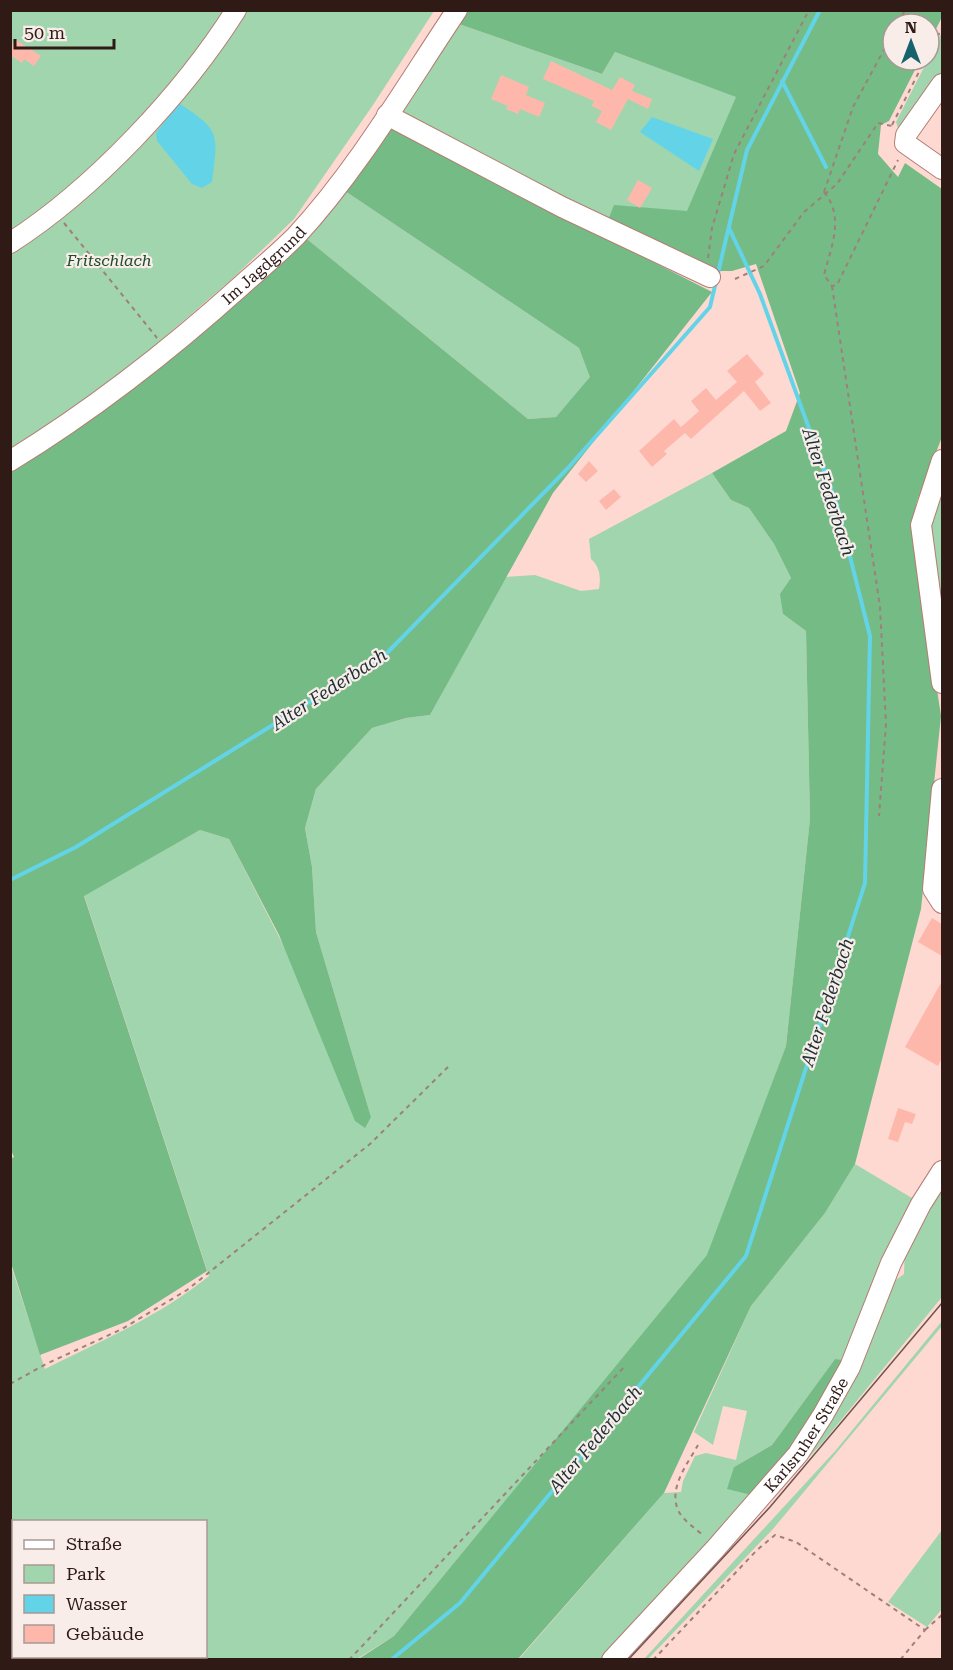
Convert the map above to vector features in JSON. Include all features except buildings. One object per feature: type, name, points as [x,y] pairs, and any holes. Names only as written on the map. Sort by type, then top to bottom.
[{"type":"street","name":"Im Jagdgrund","points":[[10,460],[71,423],[166,349],[205,318],[295,236],[332,193],[457,10]]},
{"type":"street","points":[[10,243],[54,211],[132,140],[202,62],[231,12]]},
{"type":"street","points":[[942,84],[906,135],[904,143],[942,169]]},
{"type":"street","points":[[387,115],[562,207],[708,276]]},
{"type":"street","points":[[942,460],[921,525],[942,683]]},
{"type":"street","points":[[942,789],[939,866],[933,889],[942,903]]},
{"type":"street","name":"Karlsruher Straße","points":[[612,1659],[716,1548],[798,1454],[850,1366],[896,1253],[921,1204],[942,1171]]},
{"type":"path","points":[[708,276],[712,228],[734,154],[808,10]]},
{"type":"path","points":[[824,192],[853,107],[881,55]]},
{"type":"path","points":[[735,279],[764,266],[804,212],[824,192],[837,184],[878,123],[892,126],[919,72]]},
{"type":"path","points":[[832,286],[837,285],[851,259],[889,182],[904,143]]},
{"type":"path","points":[[824,192],[834,203],[836,224],[824,275],[832,286],[880,607],[886,724],[879,816]]},
{"type":"path","points":[[54,211],[166,349]]},
{"type":"path","points":[[10,1384],[46,1364],[122,1329],[187,1290],[370,1144],[448,1067]]},
{"type":"path","points":[[349,1659],[626,1365]]},
{"type":"path","points":[[698,1445],[678,1480],[676,1502],[680,1513],[716,1548]]},
{"type":"path","points":[[653,1659],[757,1550],[775,1535],[796,1542],[925,1630]]},
{"type":"path","points":[[900,1659],[925,1630],[942,1615]]},
{"type":"green space","points":[[464,10],[942,11],[941,19],[941,12],[881,12],[881,72],[914,72],[889,121],[881,125],[878,154],[898,177],[905,163],[942,189],[942,437],[917,501],[912,523],[941,716],[921,909],[855,1164],[825,1213],[751,1306],[664,1493],[518,1659],[357,1660],[394,1636],[707,1255],[786,1046],[810,819],[806,631],[783,614],[780,594],[791,578],[774,544],[749,508],[731,500],[712,473],[786,431],[800,393],[756,264],[732,271],[711,271],[607,223],[614,205],[687,211],[736,97],[615,52],[602,74],[456,23]]},
{"type":"green space","name":"Fritschlach","points":[[10,11],[434,11],[373,105],[294,219],[232,279],[80,410],[11,452],[10,239],[19,233],[10,227]]},
{"type":"green space","points":[[456,23],[602,74],[615,52],[737,97],[670,255],[396,117]]},
{"type":"green space","points":[[942,32],[942,75],[901,137],[896,122],[922,72],[941,72]]},
{"type":"green space","points":[[387,126],[712,292],[553,493],[430,715],[406,718],[372,728],[316,789],[305,828],[312,867],[316,932],[371,1117],[365,1128],[355,1121],[279,935],[229,839],[200,830],[84,896],[207,1271],[128,1321],[40,1355],[11,1263],[10,1159],[14,1157],[10,1148],[11,469],[302,235],[528,419],[556,417],[590,377],[579,348],[342,189]]},
{"type":"green space","points":[[342,189],[579,348],[591,377],[556,417],[528,419],[302,235]]},
{"type":"green space","points":[[942,467],[942,642],[924,527]]},
{"type":"green space","points":[[712,473],[731,500],[749,508],[774,544],[791,578],[783,614],[806,631],[810,819],[786,1046],[709,1255],[394,1636],[357,1659],[11,1659],[10,1263],[45,1369],[150,1316],[209,1276],[84,895],[200,830],[229,839],[371,1117],[316,932],[312,867],[305,828],[316,789],[372,728],[406,718],[430,715],[505,577],[535,575],[581,591],[599,589],[599,572],[591,559],[589,539]]},
{"type":"green space","points":[[855,1164],[917,1201],[846,1360],[835,1359],[772,1445],[734,1467],[756,1496],[607,1659],[518,1660],[664,1493],[681,1492],[683,1481],[695,1456],[706,1453],[736,1460],[747,1411],[723,1406],[713,1445],[694,1432],[751,1306],[825,1213]]},
{"type":"green space","points":[[942,1185],[942,1297],[823,1442],[632,1652],[719,1551],[893,1282],[904,1274],[905,1246]]},
{"type":"green space","points":[[942,1321],[942,1326],[773,1529],[648,1659],[644,1659],[836,1450]]},
{"type":"green space","points":[[835,1359],[846,1360],[822,1406],[756,1496],[727,1489],[734,1467],[772,1445]]},
{"type":"green space","points":[[942,1530],[942,1609],[927,1627],[888,1602]]},
{"type":"water","points":[[179,103],[203,120],[214,135],[212,182],[202,188],[192,184],[157,141],[156,133]]},
{"type":"water","points":[[652,117],[713,139],[699,171],[640,132]]},
{"type":"waterway","name":"Alter Federbach","points":[[10,880],[76,847],[384,656],[568,468],[710,307],[747,150],[820,10]]},
{"type":"waterway","points":[[782,81],[826,167]]},
{"type":"waterway","name":"Alter Federbach","points":[[391,1660],[460,1603],[746,1256],[865,883],[870,636],[837,505],[760,294],[729,228]]},
{"type":"tram line","points":[[628,1660],[770,1507],[942,1303]]}]
